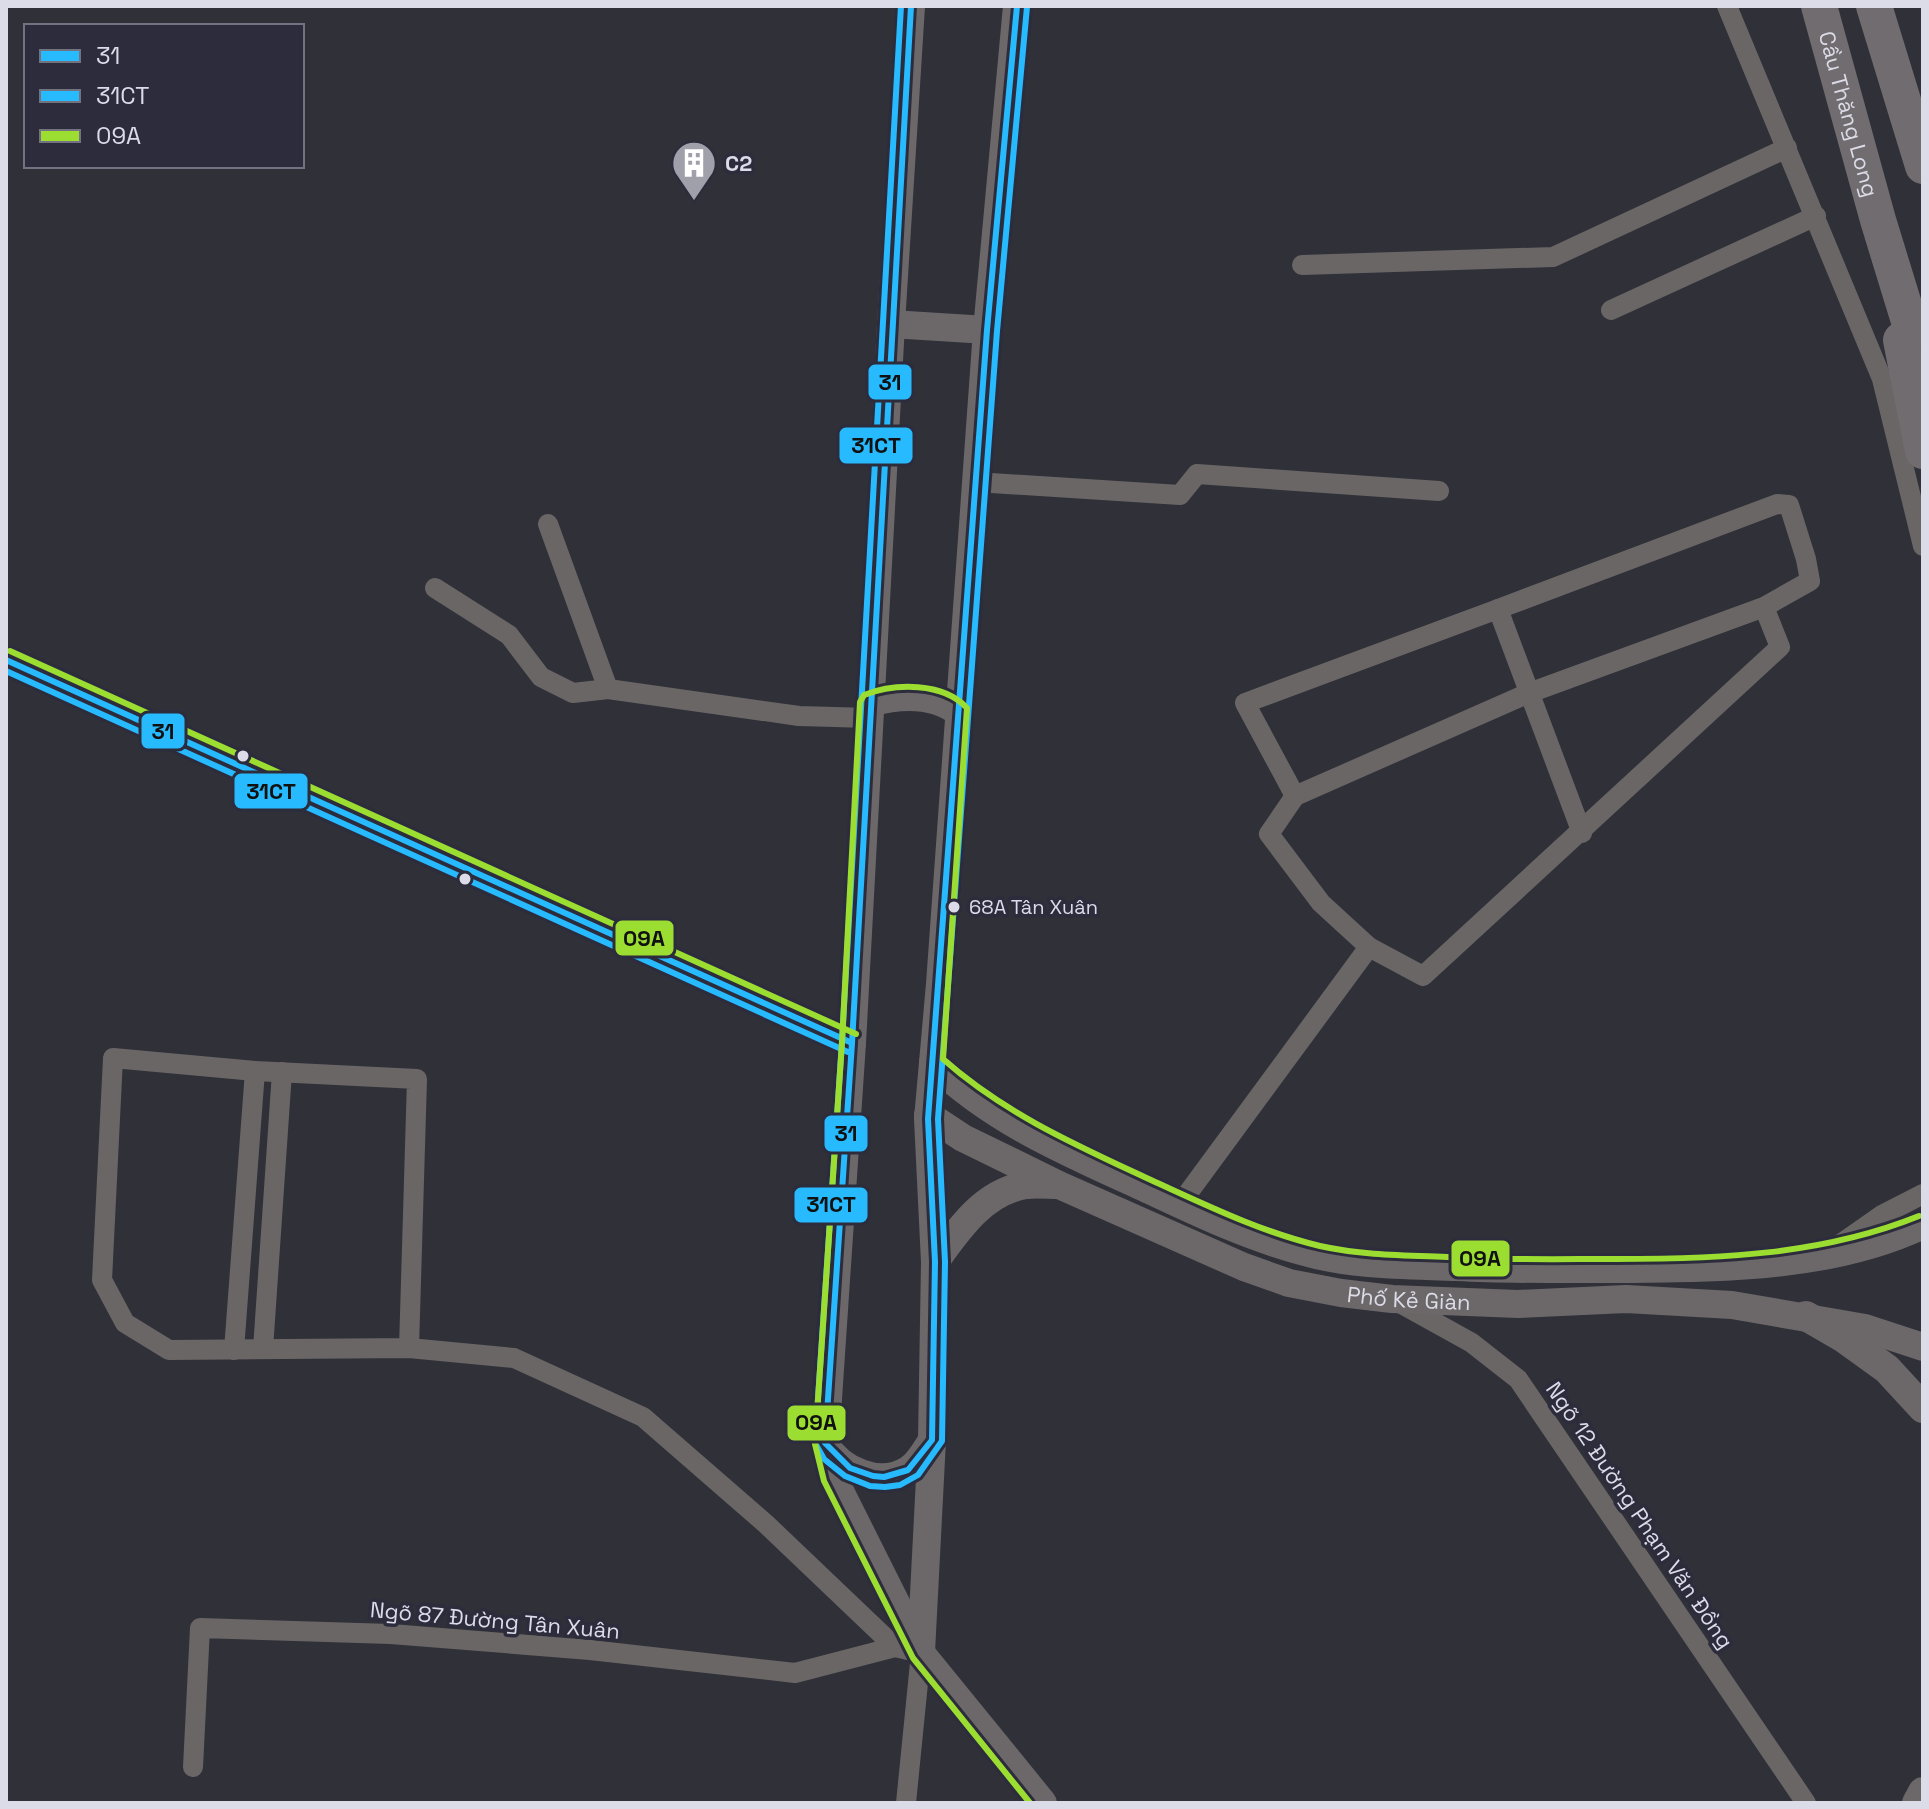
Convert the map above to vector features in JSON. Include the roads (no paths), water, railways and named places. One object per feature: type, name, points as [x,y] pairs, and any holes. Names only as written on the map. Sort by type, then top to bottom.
[{"type":"highway","name":"Cầu Thăng Long","points":[[1819,6],[1878,220]]},
{"type":"highway","points":[[1874,6],[1923,166]]},
{"type":"highway","points":[[1885,41],[1923,129]]},
{"type":"highway","points":[[1878,220],[1923,367]]},
{"type":"highway","points":[[1878,220],[1923,451]]},
{"type":"main road","points":[[911,6],[852,1043],[825,1443],[833,1477],[908,1650],[1043,1803]]},
{"type":"main road","points":[[908,1650],[932,1440],[935,1262],[928,1115],[987,330],[1017,6]]},
{"type":"main road","points":[[891,324],[987,330]]},
{"type":"main road","points":[[6,660],[852,1043]]},
{"type":"main road","points":[[870,710],[890,698],[912,697],[932,700],[958,712]]},
{"type":"main road","name":"Phố Kẻ Giàn","points":[[933,1063],[956,1085],[1012,1124],[1212,1220],[1302,1252],[1349,1262],[1467,1268],[1684,1268],[1775,1263],[1867,1244],[1923,1225]]},
{"type":"main road","name":"Phố Kẻ Giàn","points":[[928,1115],[963,1138],[1059,1185],[1289,1283],[1392,1299],[1518,1304],[1640,1299],[1732,1305],[1865,1328],[1923,1347]]},
{"type":"main road","points":[[935,1262],[964,1223],[989,1200],[1025,1185],[1059,1185]]},
{"type":"main road","points":[[1467,1268],[1467,1302]]},
{"type":"main road","points":[[1806,1316],[1887,1369],[1923,1408]]},
{"type":"main road","points":[[825,1443],[833,1457],[846,1467],[878,1477],[907,1470],[918,1461],[932,1440]]},
{"type":"main road","points":[[1917,1803],[1923,1792]]},
{"type":"street","points":[[1727,6],[1882,379],[1923,546]]},
{"type":"street","points":[[1302,265],[1553,257],[1787,148]]},
{"type":"street","points":[[1611,310],[1816,216]]},
{"type":"street","points":[[976,482],[1180,495],[1197,474],[1439,491]]},
{"type":"street","points":[[1295,796],[1245,703],[1777,504],[1789,505],[1810,581],[1764,607],[1529,693],[1295,796],[1269,834],[1321,903],[1369,947],[1423,976],[1582,833],[1780,647],[1764,607]]},
{"type":"street","points":[[548,524],[608,689]]},
{"type":"street","points":[[435,588],[509,635],[541,677],[573,693],[608,689],[799,716],[870,710]]},
{"type":"street","points":[[1498,609],[1582,833]]},
{"type":"street","points":[[1180,1204],[1369,947]]},
{"type":"street","points":[[409,1348],[417,1079],[255,1071],[113,1058],[102,1280],[125,1323],[169,1350],[409,1348],[514,1358],[643,1417],[908,1650],[906,1803]]},
{"type":"street","points":[[234,1350],[255,1071]]},
{"type":"street","points":[[263,1349],[282,1072]]},
{"type":"street","points":[[1826,1254],[1882,1215],[1923,1194]]},
{"type":"street","name":"Ngõ 12 Đường Phạm Văn Đồng","points":[[1392,1299],[1472,1343],[1518,1379],[1806,1803]]},
{"type":"street","name":"Ngõ 87 Đường Tân Xuân","points":[[193,1767],[200,1628],[391,1634],[590,1650],[795,1673],[908,1650]]},
{"type":"place","name":"C2","points":[[694,202]]},
{"type":"place","name":"68A Tân Xuân","points":[[954,907]]}]
